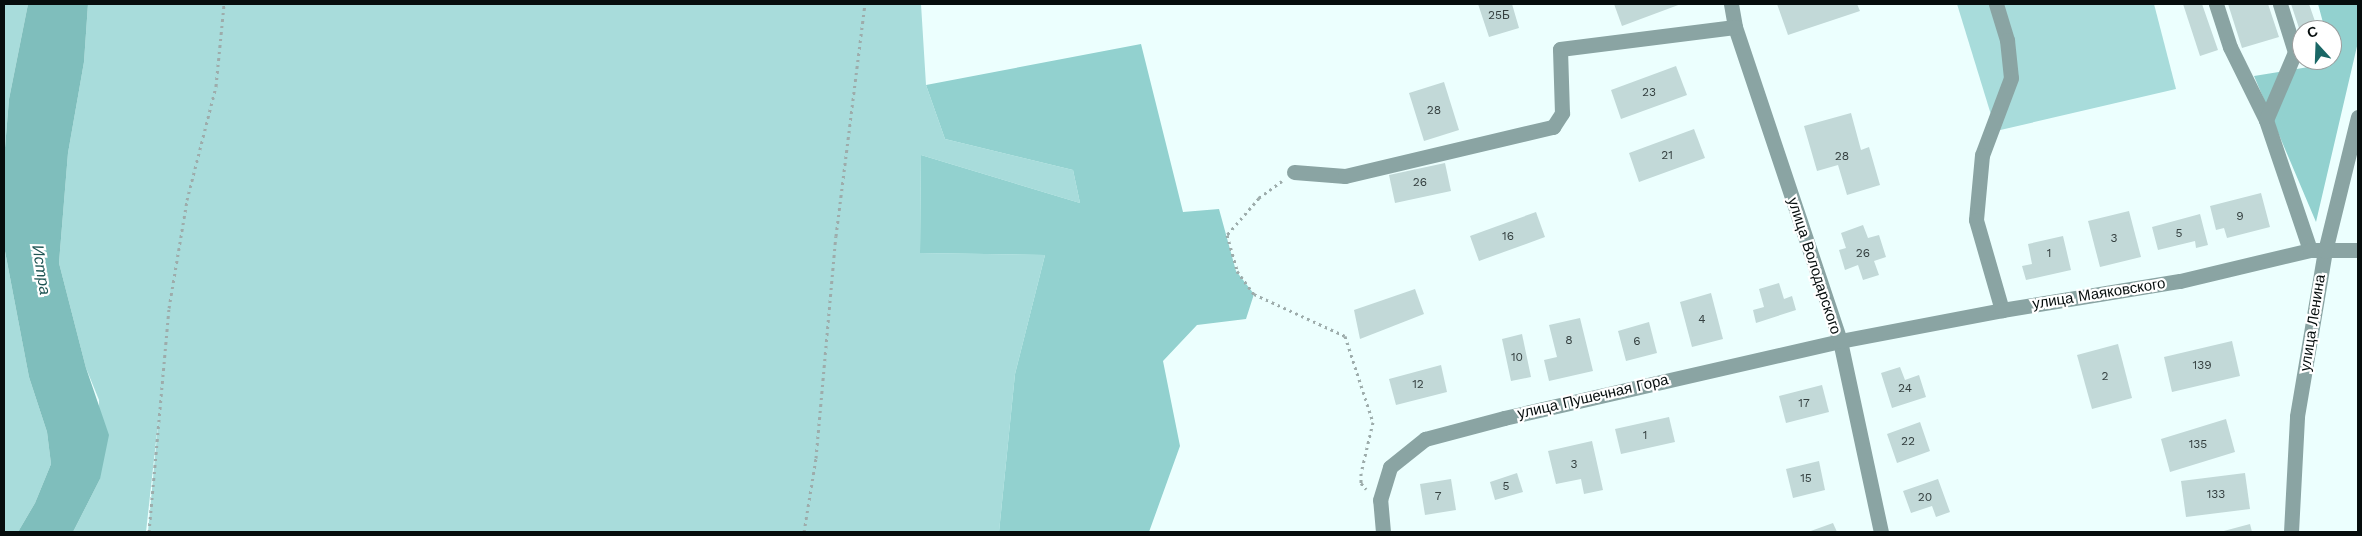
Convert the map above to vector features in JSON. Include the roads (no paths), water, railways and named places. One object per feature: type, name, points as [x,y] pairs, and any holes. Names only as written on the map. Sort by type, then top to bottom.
[{"type":"street","name":"улица Володарского","points":[[1731,4],[1734,27],[1840,342],[1881,532]]},
{"type":"street","points":[[1996,4],[2007,40],[2011,78],[1982,155],[1976,220],[2002,310]]},
{"type":"street","points":[[2216,4],[2230,47],[2266,120],[2317,251]]},
{"type":"street","points":[[2266,120],[2296,52],[2280,4]]},
{"type":"street","points":[[1294,172],[1345,176],[1553,127],[1562,113],[1560,49],[1734,27]]},
{"type":"street","name":"улица Ленина","points":[[2291,532],[2297,416],[2317,251],[2358,117]]},
{"type":"street","name":"улица Маяковского","points":[[1840,342],[2002,310],[2180,281],[2317,251],[2358,250]]},
{"type":"street","name":"улица Пушечная Гора","points":[[1384,532],[1380,500],[1390,467],[1425,439],[1504,418],[1840,342]]},
{"type":"water","name":"Истра","points":[[28,4],[88,4],[84,62],[68,153],[59,263],[86,368],[109,435],[100,479],[73,532],[18,532],[35,503],[51,464],[47,432],[29,377],[4,246],[4,160],[9,99]]}]
